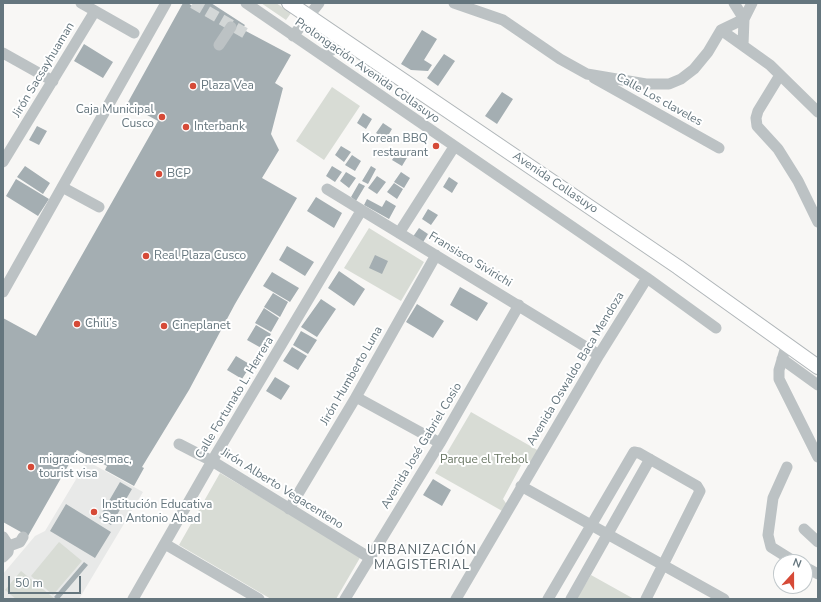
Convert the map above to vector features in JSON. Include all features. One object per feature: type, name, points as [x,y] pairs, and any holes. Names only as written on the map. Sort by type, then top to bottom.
[{"type":"main road","name":"Avenida Collasuyo","points":[[289,3],[678,267],[773,335],[787,343],[818,367]]},
{"type":"street","points":[[81,3],[134,34]]},
{"type":"street","points":[[3,292],[166,3]]},
{"type":"street","name":"Prolongación Avenida Collasuyo","points":[[246,3],[646,278],[716,328]]},
{"type":"street","points":[[293,36],[318,3]]},
{"type":"street","points":[[454,3],[503,20]]},
{"type":"street","points":[[476,3],[503,20]]},
{"type":"street","points":[[734,3],[744,19],[743,44]]},
{"type":"street","points":[[587,74],[646,84],[669,84],[682,79],[694,69],[708,52],[721,30],[744,19],[750,10],[752,3]]},
{"type":"street","name":"Jirón Sacsayhuaman","points":[[4,159],[95,11]]},
{"type":"street","name":"Calle Los claveles","points":[[503,20],[560,59],[719,148]]},
{"type":"street","points":[[219,45],[230,27]]},
{"type":"street","points":[[721,30],[743,44],[780,75],[818,112]]},
{"type":"street","points":[[322,55],[347,42]]},
{"type":"street","points":[[3,53],[53,81]]},
{"type":"street","points":[[780,75],[758,111],[756,118],[757,126],[778,149],[798,181],[818,222]]},
{"type":"street","points":[[399,233],[454,147]]},
{"type":"street","points":[[62,187],[99,207]]},
{"type":"street","name":"Fransisco Sivirichi","points":[[327,189],[599,355]]},
{"type":"street","name":"Calle Fortunato L. Herrera","points":[[132,599],[361,210]]},
{"type":"street","name":"Jirón Humberto Luna","points":[[289,509],[356,397],[436,255]]},
{"type":"street","name":"Avenida Oswaldo Baca Mendoza","points":[[456,599],[521,486],[646,278]]},
{"type":"street","name":"Avenida José Gabriel Cosio","points":[[346,599],[440,443],[519,305]]},
{"type":"street","points":[[787,343],[782,359],[779,379],[818,457]]},
{"type":"street","points":[[782,359],[818,385]]},
{"type":"street","points":[[356,397],[440,443]]},
{"type":"street","name":"Jirón Alberto Vegacenteno","points":[[179,444],[212,461],[370,558]]},
{"type":"street","points":[[548,599],[634,452],[697,486],[700,491],[664,566],[646,599]]},
{"type":"street","points":[[571,599],[650,460]]},
{"type":"street","points":[[782,554],[771,547],[768,535],[773,498],[787,467]]},
{"type":"street","points":[[521,486],[724,599]]},
{"type":"street","points":[[804,529],[818,542]]},
{"type":"street","points":[[3,557],[8,552],[6,542],[20,542],[24,537]]},
{"type":"street","points":[[165,544],[259,599]]},
{"type":"shaded area","name":"Institución Educativa San Antonio Abad","points":[[87,461],[143,492],[79,599],[3,599],[3,574],[35,536],[45,531]]},
{"type":"green space","points":[[261,3],[276,3],[291,13],[286,20]]},
{"type":"green space","points":[[332,87],[360,106],[324,160],[296,141]]},
{"type":"green space","points":[[369,228],[424,262],[401,301],[344,268]]},
{"type":"green space","name":"Parque el Trebol","points":[[471,412],[539,451],[531,464],[525,458],[503,499],[508,506],[504,512],[435,473]]},
{"type":"green space","points":[[220,473],[361,556],[336,599],[271,599],[179,545]]},
{"type":"green space","points":[[59,542],[82,561],[53,595],[31,576]]},
{"type":"green space","points":[[21,571],[55,599],[16,599],[5,590]]},
{"type":"green space","points":[[591,575],[634,599],[576,599]]},
{"type":"building","points":[[183,3],[188,3],[195,8],[198,3],[211,3],[245,25],[242,29],[291,55],[275,83],[283,88],[271,134],[279,150],[262,178],[297,198],[235,304],[189,390],[142,467],[144,468],[134,486],[105,470],[107,466],[77,450],[28,536],[3,522],[3,318],[36,336],[158,121],[127,104]]},
{"type":"building","points":[[422,30],[437,39],[424,60],[432,65],[428,71],[411,70],[401,64]]},
{"type":"building","points":[[84,44],[113,62],[103,78],[74,61]]},
{"type":"building","points":[[444,54],[455,61],[438,86],[427,78]]},
{"type":"building","points":[[502,92],[513,99],[497,124],[485,116]]},
{"type":"building","points":[[363,113],[372,119],[366,129],[357,123]]},
{"type":"building","points":[[383,123],[392,129],[386,139],[376,133]]},
{"type":"building","points":[[37,126],[47,131],[39,145],[29,140]]},
{"type":"building","points":[[341,146],[351,152],[344,162],[335,155]]},
{"type":"building","points":[[399,150],[408,156],[402,166],[392,160]]},
{"type":"building","points":[[352,155],[361,161],[355,171],[345,165]]},
{"type":"building","points":[[25,166],[50,183],[43,194],[17,177]]},
{"type":"building","points":[[332,166],[342,172],[335,182],[326,176]]},
{"type":"building","points":[[371,166],[376,169],[368,184],[362,181]]},
{"type":"building","points":[[346,172],[356,178],[349,188],[340,181]]},
{"type":"building","points":[[401,172],[410,178],[404,188],[394,182]]},
{"type":"building","points":[[377,176],[386,182],[377,194],[368,188]]},
{"type":"building","points":[[449,177],[458,183],[452,193],[443,187]]},
{"type":"building","points":[[16,179],[49,199],[38,216],[6,196]]},
{"type":"building","points":[[359,183],[365,186],[356,201],[351,197]]},
{"type":"building","points":[[394,183],[403,189],[397,199],[387,192]]},
{"type":"building","points":[[316,197],[342,213],[334,228],[307,211]]},
{"type":"building","points":[[367,199],[382,207],[386,200],[396,206],[389,219],[364,205]]},
{"type":"building","points":[[428,209],[438,215],[431,225],[422,219]]},
{"type":"building","points":[[419,228],[428,234],[422,244],[412,238]]},
{"type":"building","points":[[287,246],[314,262],[305,276],[279,260]]},
{"type":"building","points":[[375,255],[388,261],[382,274],[369,268]]},
{"type":"building","points":[[339,271],[365,289],[354,306],[328,288]]},
{"type":"building","points":[[272,272],[299,288],[290,302],[263,286]]},
{"type":"building","points":[[460,287],[488,303],[477,321],[450,305]]},
{"type":"building","points":[[273,293],[288,302],[280,317],[264,307]]},
{"type":"building","points":[[321,299],[336,309],[317,337],[301,327]]},
{"type":"building","points":[[417,304],[444,321],[433,338],[406,322]]},
{"type":"building","points":[[264,308],[279,318],[271,332],[255,323]]},
{"type":"building","points":[[256,325],[271,334],[263,349],[247,340]]},
{"type":"building","points":[[301,331],[317,340],[308,354],[293,345]]},
{"type":"building","points":[[292,347],[307,356],[298,370],[283,361]]},
{"type":"building","points":[[236,356],[251,365],[242,379],[227,370]]},
{"type":"building","points":[[275,377],[290,386],[281,400],[266,391]]},
{"type":"building","points":[[433,479],[451,490],[442,506],[423,495]]},
{"type":"building","points":[[120,482],[132,489],[111,525],[99,518]]},
{"type":"building","points":[[66,504],[111,532],[95,558],[50,531]]},
{"type":"building","points":[[84,562],[88,565],[59,599],[54,597]]},
{"type":"tunnel","points":[[193,3],[245,33]]},
{"type":"place","name":"Plaza Vea","points":[[193,86]]},
{"type":"place","name":"Caja Municipal Cusco","points":[[162,117]]},
{"type":"place","name":"Interbank","points":[[186,127]]},
{"type":"place","name":"Korean BBQ restaurant","points":[[436,146]]},
{"type":"place","name":"BCP","points":[[159,174]]},
{"type":"place","name":"Real Plaza Cusco","points":[[146,256]]},
{"type":"place","name":"Chili’s","points":[[77,324]]},
{"type":"place","name":"Cineplanet","points":[[164,326]]},
{"type":"place","name":"migraciones mac, tourist visa","points":[[31,467]]},
{"type":"place","name":"Institución Educativa San Antonio Abad","points":[[94,512]]},
{"type":"district","name":"URBANIZACIÓN MAGISTERIAL","points":[[422,558]]}]
